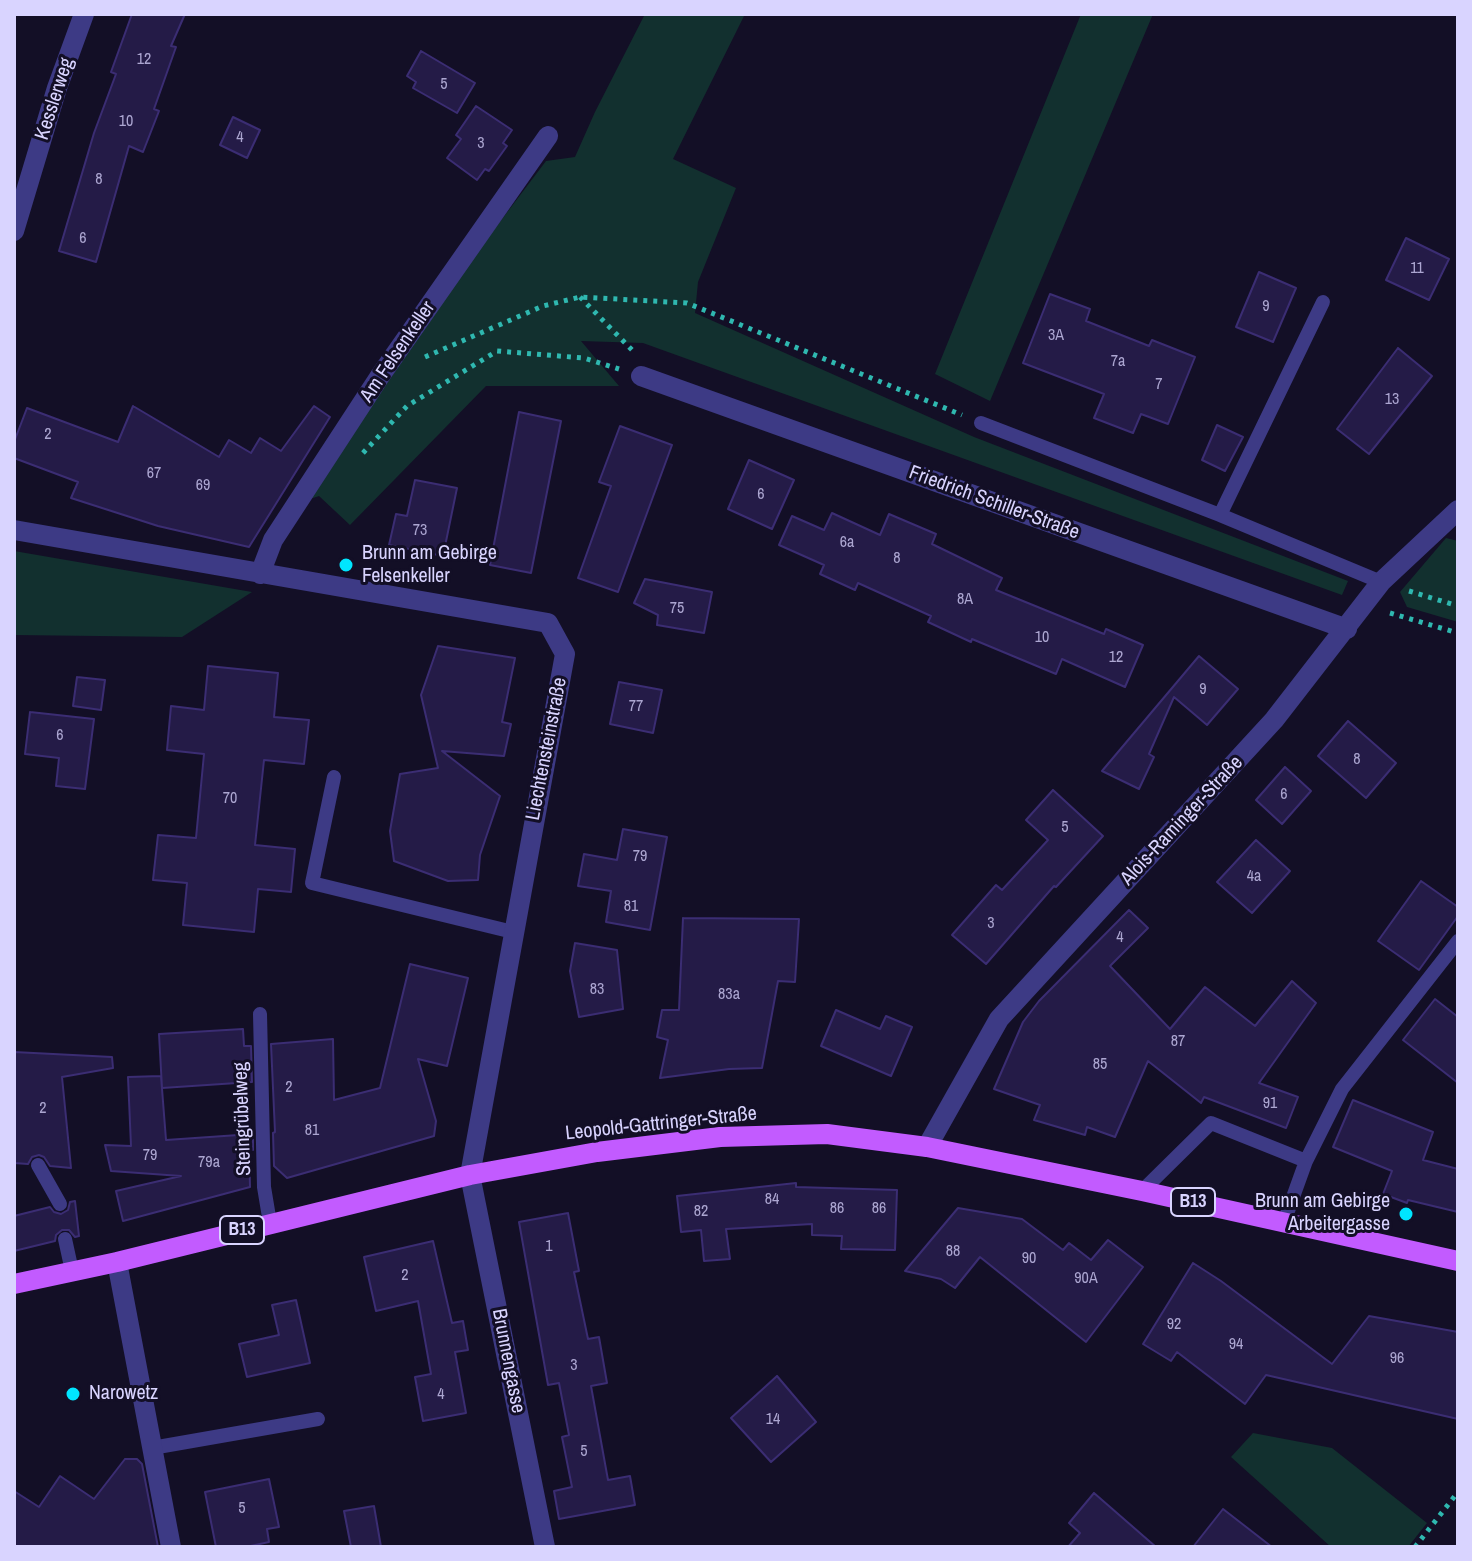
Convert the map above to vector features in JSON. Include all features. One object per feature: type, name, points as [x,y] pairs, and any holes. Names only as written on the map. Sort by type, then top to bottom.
[{"type":"main road","name":"Leopold-Gattringer-Straße","points":[[14,1284],[117,1262],[470,1175],[597,1152],[720,1137],[827,1134],[927,1147],[1458,1261]]},
{"type":"street","name":"Kesslerweg","points":[[14,231],[57,88],[84,14]]},
{"type":"street","name":"Am Felsenkeller","points":[[260,574],[273,540],[380,376],[548,136]]},
{"type":"street","name":"Friedrich Schiller-Straße","points":[[641,376],[1347,629]]},
{"type":"street","name":"Alois-Raminger-Straße","points":[[927,1147],[999,1019],[1274,720],[1381,582],[1458,510]]},
{"type":"street","name":"Liechtensteinstraße","points":[[14,530],[548,623],[565,654],[470,1175]]},
{"type":"street","name":"Brunnengasse","points":[[470,1175],[545,1547]]},
{"type":"street","points":[[117,1262],[171,1547]]},
{"type":"lane","points":[[1220,515],[1323,302]]},
{"type":"lane","points":[[981,423],[1220,515],[1381,582]]},
{"type":"lane","points":[[334,777],[312,883],[513,932]]},
{"type":"lane","points":[[1284,1222],[1306,1161],[1342,1089],[1458,941]]},
{"type":"lane","name":"Steingrübelweg","points":[[260,1014],[264,1187],[270,1223]]},
{"type":"lane","points":[[1142,1191],[1211,1123],[1306,1161]]},
{"type":"lane","points":[[38,1165],[60,1204]]},
{"type":"lane","points":[[65,1239],[72,1271]]},
{"type":"lane","points":[[152,1448],[318,1419]]},
{"type":"path","points":[[356,461],[407,406],[497,351],[584,358],[641,376],[642,361],[580,297]]},
{"type":"path","points":[[421,358],[543,306],[580,297],[687,303],[981,423]]},
{"type":"path","points":[[1381,582],[1458,606]]},
{"type":"path","points":[[1364,606],[1458,633]]},
{"type":"path","points":[[1415,1547],[1458,1492]]},
{"type":"green space","points":[[645,14],[745,14],[673,159],[736,188],[698,282],[695,313],[974,437],[1348,581],[1342,595],[643,343],[581,341],[619,386],[486,386],[350,525],[319,496],[307,500],[477,252],[546,161],[575,157]]},
{"type":"green space","points":[[1081,14],[1153,14],[990,401],[935,374]]},
{"type":"green space","points":[[1446,538],[1458,541],[1458,622],[1407,607],[1400,592]]},
{"type":"green space","points":[[14,551],[252,592],[182,637],[14,635]]},
{"type":"green space","points":[[1253,1433],[1332,1448],[1427,1523],[1408,1547],[1331,1547],[1231,1457]]},
{"type":"building","points":[[132,14],[185,14],[171,46],[176,47],[154,109],[159,111],[143,152],[129,146],[96,262],[59,251],[94,133],[116,74],[111,72]]},
{"type":"building","points":[[421,51],[475,83],[457,113],[413,88],[416,82],[407,76]]},
{"type":"building","points":[[476,106],[512,130],[503,143],[507,146],[489,171],[485,169],[477,180],[447,158],[461,139],[456,135]]},
{"type":"building","points":[[233,117],[260,130],[247,158],[220,145]]},
{"type":"building","points":[[1406,238],[1449,259],[1429,300],[1386,280]]},
{"type":"building","points":[[1259,272],[1296,288],[1273,342],[1236,327]]},
{"type":"building","points":[[1050,294],[1090,309],[1086,321],[1149,346],[1152,340],[1195,357],[1168,424],[1141,414],[1133,433],[1094,418],[1104,394],[1023,363]]},
{"type":"building","points":[[1398,348],[1432,376],[1369,454],[1337,429]]},
{"type":"building","points":[[133,406],[219,457],[229,440],[251,453],[260,438],[281,451],[314,406],[330,417],[249,547],[158,526],[71,498],[78,482],[14,458],[14,442],[27,408],[118,442]]},
{"type":"building","points":[[519,412],[561,421],[531,573],[490,565]]},
{"type":"building","points":[[1217,425],[1243,437],[1225,471],[1202,460]]},
{"type":"building","points":[[620,426],[672,445],[618,592],[578,578],[611,486],[599,482]]},
{"type":"building","points":[[749,460],[794,480],[772,529],[728,509]]},
{"type":"building","points":[[415,480],[457,488],[443,556],[389,545],[396,514],[407,516]]},
{"type":"building","points":[[832,513],[880,535],[889,514],[936,534],[932,544],[1002,578],[996,590],[1104,634],[1106,629],[1143,645],[1125,687],[1062,659],[1056,674],[972,639],[971,642],[928,622],[931,616],[858,583],[855,590],[820,574],[824,565],[779,545],[792,516],[824,530]]},
{"type":"building","points":[[645,579],[712,592],[704,633],[657,625],[658,615],[634,603]]},
{"type":"building","points":[[438,646],[515,658],[502,722],[511,724],[504,756],[442,751],[500,796],[480,855],[478,880],[448,881],[394,861],[390,831],[400,774],[438,768],[421,695]]},
{"type":"building","points":[[1199,656],[1238,689],[1207,725],[1174,697],[1149,754],[1154,757],[1139,789],[1102,771]]},
{"type":"building","points":[[208,666],[278,673],[274,717],[309,720],[304,764],[264,760],[255,845],[295,849],[291,892],[258,889],[254,932],[183,925],[187,883],[153,880],[158,835],[196,838],[204,754],[167,750],[171,706],[204,710]]},
{"type":"building","points":[[77,677],[105,680],[101,710],[73,706]]},
{"type":"building","points":[[619,682],[662,690],[653,733],[610,724]]},
{"type":"building","points":[[30,712],[94,719],[85,789],[56,786],[59,758],[25,754]]},
{"type":"building","points":[[1348,721],[1396,763],[1366,798],[1318,756]]},
{"type":"building","points":[[1285,767],[1311,791],[1282,824],[1256,800]]},
{"type":"building","points":[[1053,790],[1103,836],[1054,886],[986,964],[952,935],[996,885],[1002,890],[1048,840],[1026,820]]},
{"type":"building","points":[[623,829],[667,837],[650,930],[606,922],[611,891],[578,886],[584,854],[617,860]]},
{"type":"building","points":[[1256,840],[1290,871],[1252,913],[1217,882]]},
{"type":"building","points":[[1421,881],[1458,907],[1458,916],[1419,970],[1378,941]]},
{"type":"building","points":[[1129,910],[1148,928],[1110,966],[1170,1029],[1205,987],[1255,1026],[1292,981],[1316,1003],[1259,1083],[1298,1097],[1286,1128],[1204,1097],[1201,1103],[1148,1061],[1115,1137],[1087,1127],[1085,1135],[1034,1120],[1040,1105],[994,1089],[1023,1022],[1039,1001]]},
{"type":"building","points":[[683,918],[799,919],[795,982],[778,981],[762,1068],[660,1078],[668,1040],[657,1037],[662,1010],[679,1010]]},
{"type":"building","points":[[575,943],[617,950],[623,1009],[579,1017],[570,971]]},
{"type":"building","points":[[410,964],[468,978],[447,1066],[418,1059],[436,1121],[434,1136],[287,1178],[274,1166],[271,1044],[333,1039],[334,1100],[380,1088]]},
{"type":"building","points":[[1435,999],[1458,1017],[1458,1083],[1403,1040]]},
{"type":"building","points":[[836,1010],[880,1029],[886,1016],[912,1027],[891,1076],[821,1046]]},
{"type":"building","points":[[243,1029],[244,1046],[251,1046],[252,1082],[162,1088],[159,1034]]},
{"type":"building","points":[[14,1052],[112,1057],[113,1068],[62,1077],[71,1168],[50,1166],[39,1155],[32,1157],[28,1164],[14,1163]]},
{"type":"building","points":[[161,1076],[166,1140],[253,1134],[253,1150],[249,1146],[250,1187],[123,1221],[116,1191],[181,1176],[111,1171],[105,1145],[131,1146],[128,1077]]},
{"type":"building","points":[[1353,1100],[1433,1132],[1423,1160],[1458,1169],[1458,1212],[1408,1200],[1407,1203],[1383,1194],[1392,1171],[1333,1147]]},
{"type":"building","points":[[796,1183],[796,1187],[897,1190],[895,1250],[841,1249],[842,1236],[812,1235],[812,1224],[726,1229],[730,1259],[704,1261],[701,1230],[681,1232],[677,1196]]},
{"type":"building","points":[[75,1201],[79,1236],[62,1230],[55,1241],[14,1251],[14,1216],[50,1207],[61,1214],[68,1210],[70,1202]]},
{"type":"building","points":[[958,1208],[1022,1219],[1063,1250],[1069,1243],[1091,1260],[1108,1240],[1143,1267],[1086,1342],[980,1257],[955,1288],[941,1279],[905,1271]]},
{"type":"building","points":[[568,1213],[579,1271],[574,1272],[588,1339],[599,1337],[607,1383],[591,1386],[608,1480],[630,1476],[635,1505],[559,1519],[554,1491],[572,1487],[562,1437],[569,1435],[559,1383],[548,1385],[519,1222]]},
{"type":"building","points":[[433,1241],[452,1323],[463,1321],[468,1350],[455,1352],[466,1413],[423,1421],[415,1377],[431,1374],[418,1301],[376,1311],[364,1257]]},
{"type":"building","points":[[1193,1263],[1332,1364],[1369,1316],[1458,1332],[1458,1419],[1266,1375],[1245,1404],[1177,1352],[1171,1361],[1143,1344]]},
{"type":"building","points":[[296,1300],[310,1363],[247,1377],[239,1344],[279,1335],[272,1305]]},
{"type":"building","points":[[777,1376],[816,1422],[771,1462],[731,1418]]},
{"type":"building","points":[[125,1459],[137,1459],[142,1464],[158,1547],[14,1547],[14,1491],[39,1507],[60,1476],[94,1499]]},
{"type":"building","points":[[269,1479],[279,1527],[267,1529],[269,1542],[246,1547],[216,1547],[205,1492]]},
{"type":"building","points":[[1094,1493],[1156,1547],[1068,1547],[1080,1533],[1069,1523]]},
{"type":"building","points":[[374,1506],[381,1547],[351,1547],[344,1511]]},
{"type":"building","points":[[1223,1509],[1272,1547],[1193,1547]]},
{"type":"place","name":"Brunn am Gebirge Felsenkeller","points":[[346,565]]},
{"type":"place","name":"Brunn am Gebirge Arbeitergasse","points":[[1406,1214]]},
{"type":"place","name":"Narowetz","points":[[73,1394]]}]
